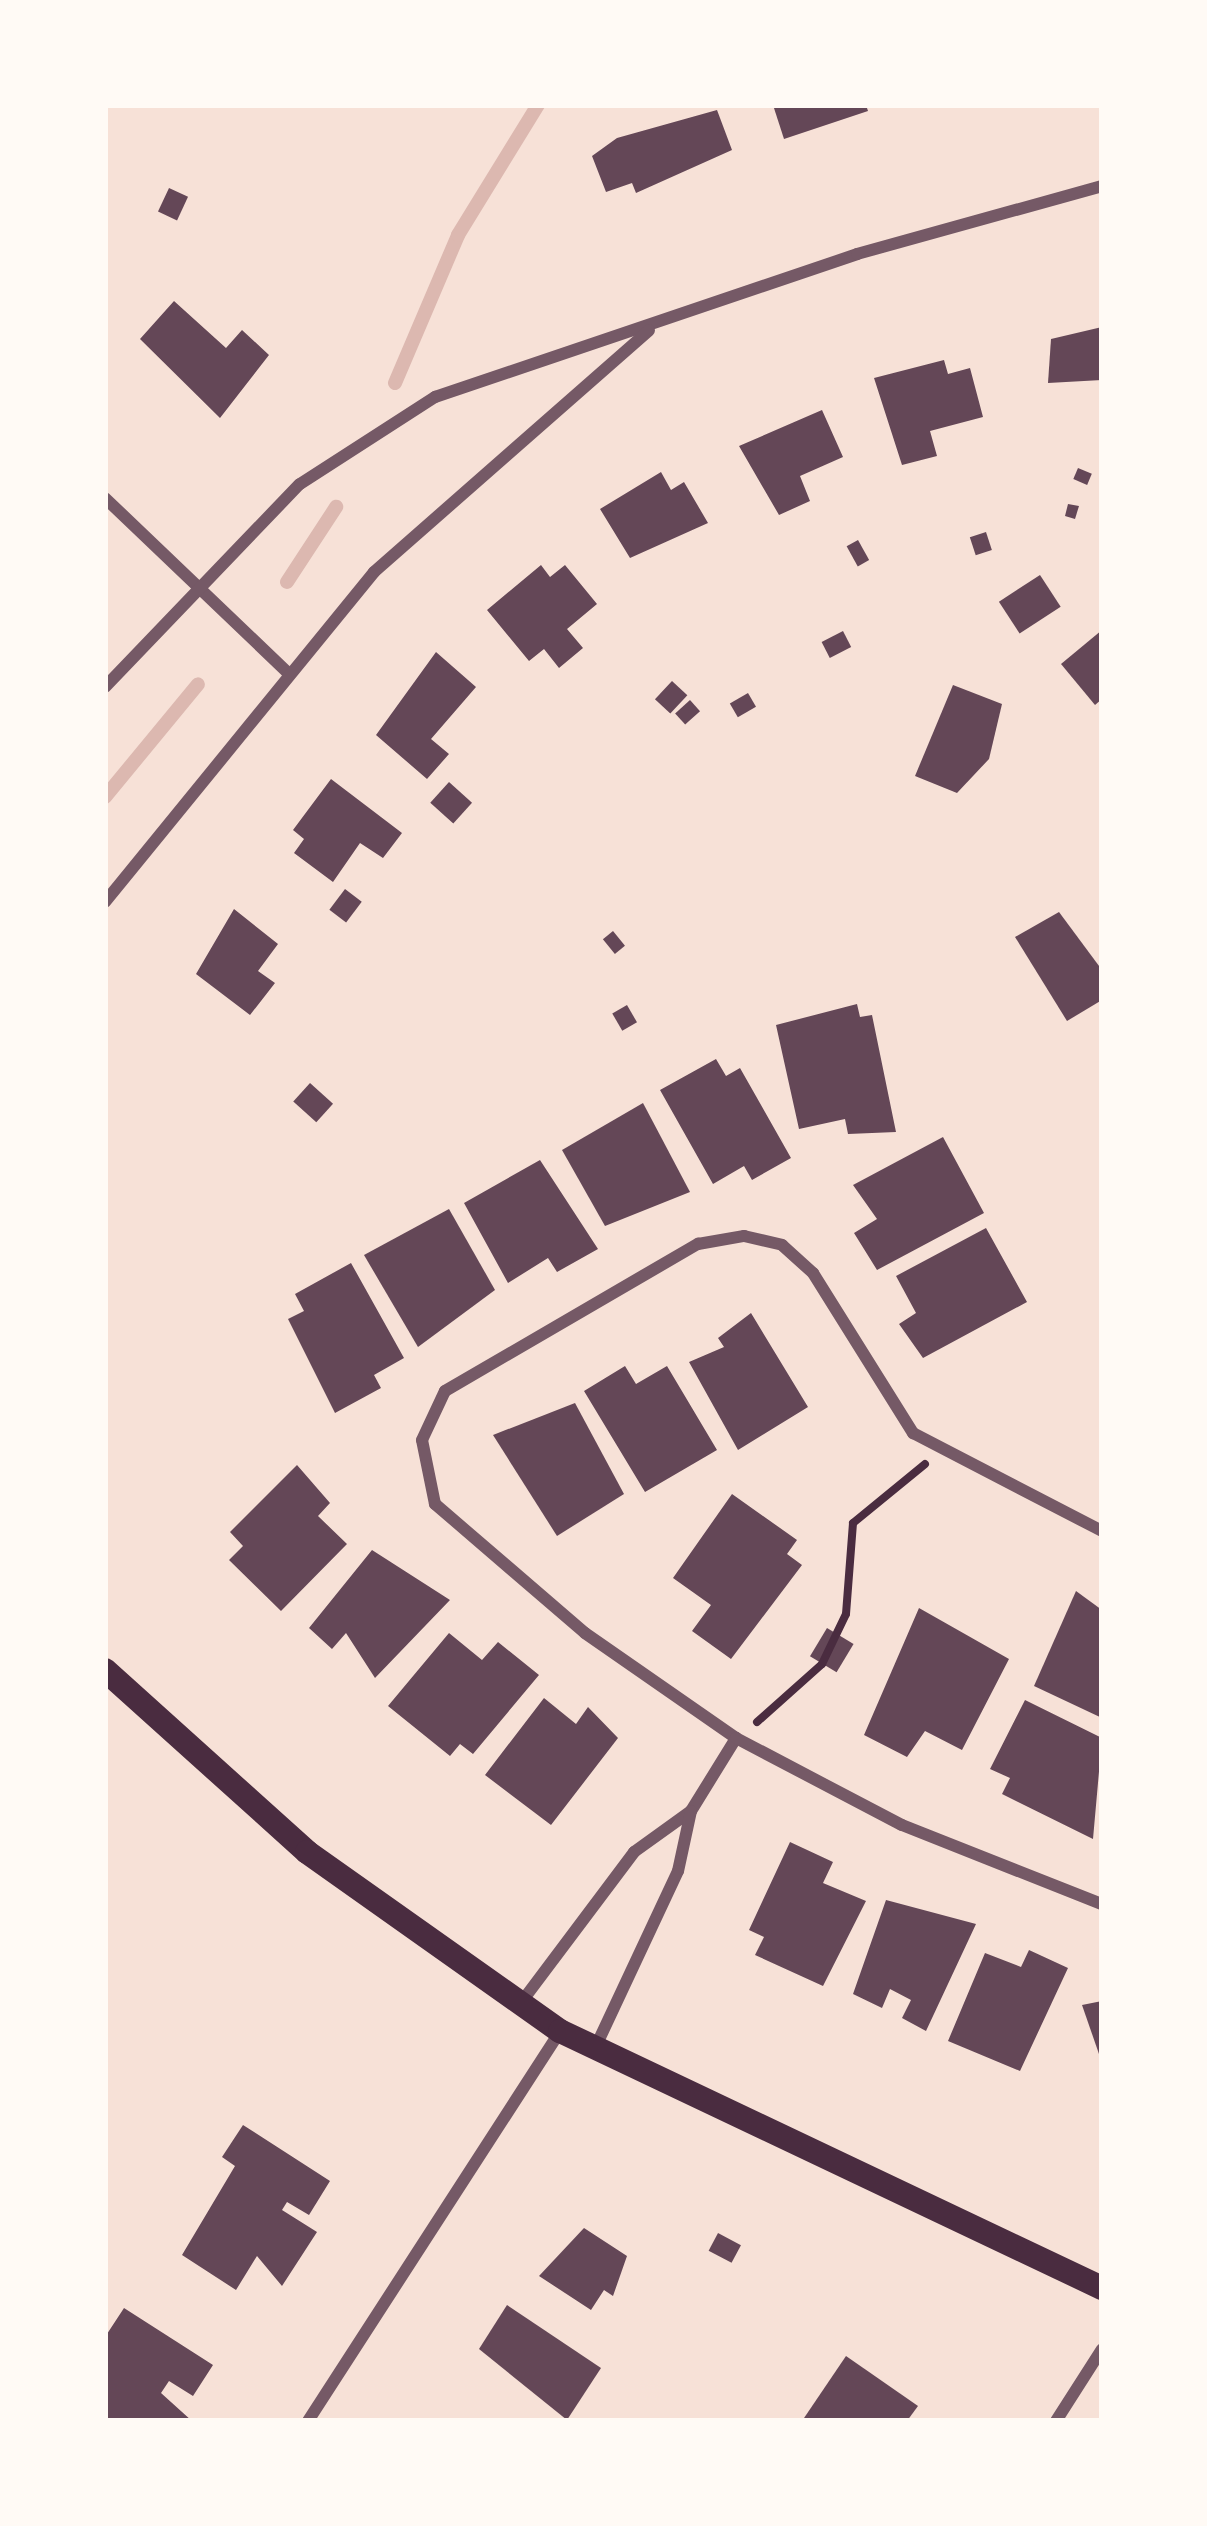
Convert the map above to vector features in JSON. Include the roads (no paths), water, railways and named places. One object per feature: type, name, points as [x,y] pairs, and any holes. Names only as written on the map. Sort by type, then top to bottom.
[{"type":"main road","points":[[105,1670],[307,1852],[560,2031],[593,2051],[1102,2288]]},
{"type":"street","points":[[105,687],[199,587],[361,439],[454,389],[655,326],[857,254],[1102,186]]},
{"type":"street","points":[[105,902],[287,672],[442,508],[655,326]]},
{"type":"street","points":[[105,498],[287,672]]},
{"type":"street","points":[[1102,1531],[940,1452],[881,1396],[813,1274],[782,1245],[744,1236],[698,1244],[445,1391],[422,1440],[435,1504],[585,1633],[736,1738],[902,1825],[1102,1904]]},
{"type":"street","points":[[593,2051],[678,1871],[691,1811],[736,1738]]},
{"type":"street","points":[[519,2005],[634,1852],[691,1811]]},
{"type":"street","points":[[308,2421],[560,2031]]},
{"type":"street","points":[[1056,2421],[1102,2349]]},
{"type":"waterway","points":[[395,383],[458,235],[538,105]]},
{"type":"waterway","points":[[287,582],[336,507]]},
{"type":"waterway","points":[[105,797],[198,684]]}]
